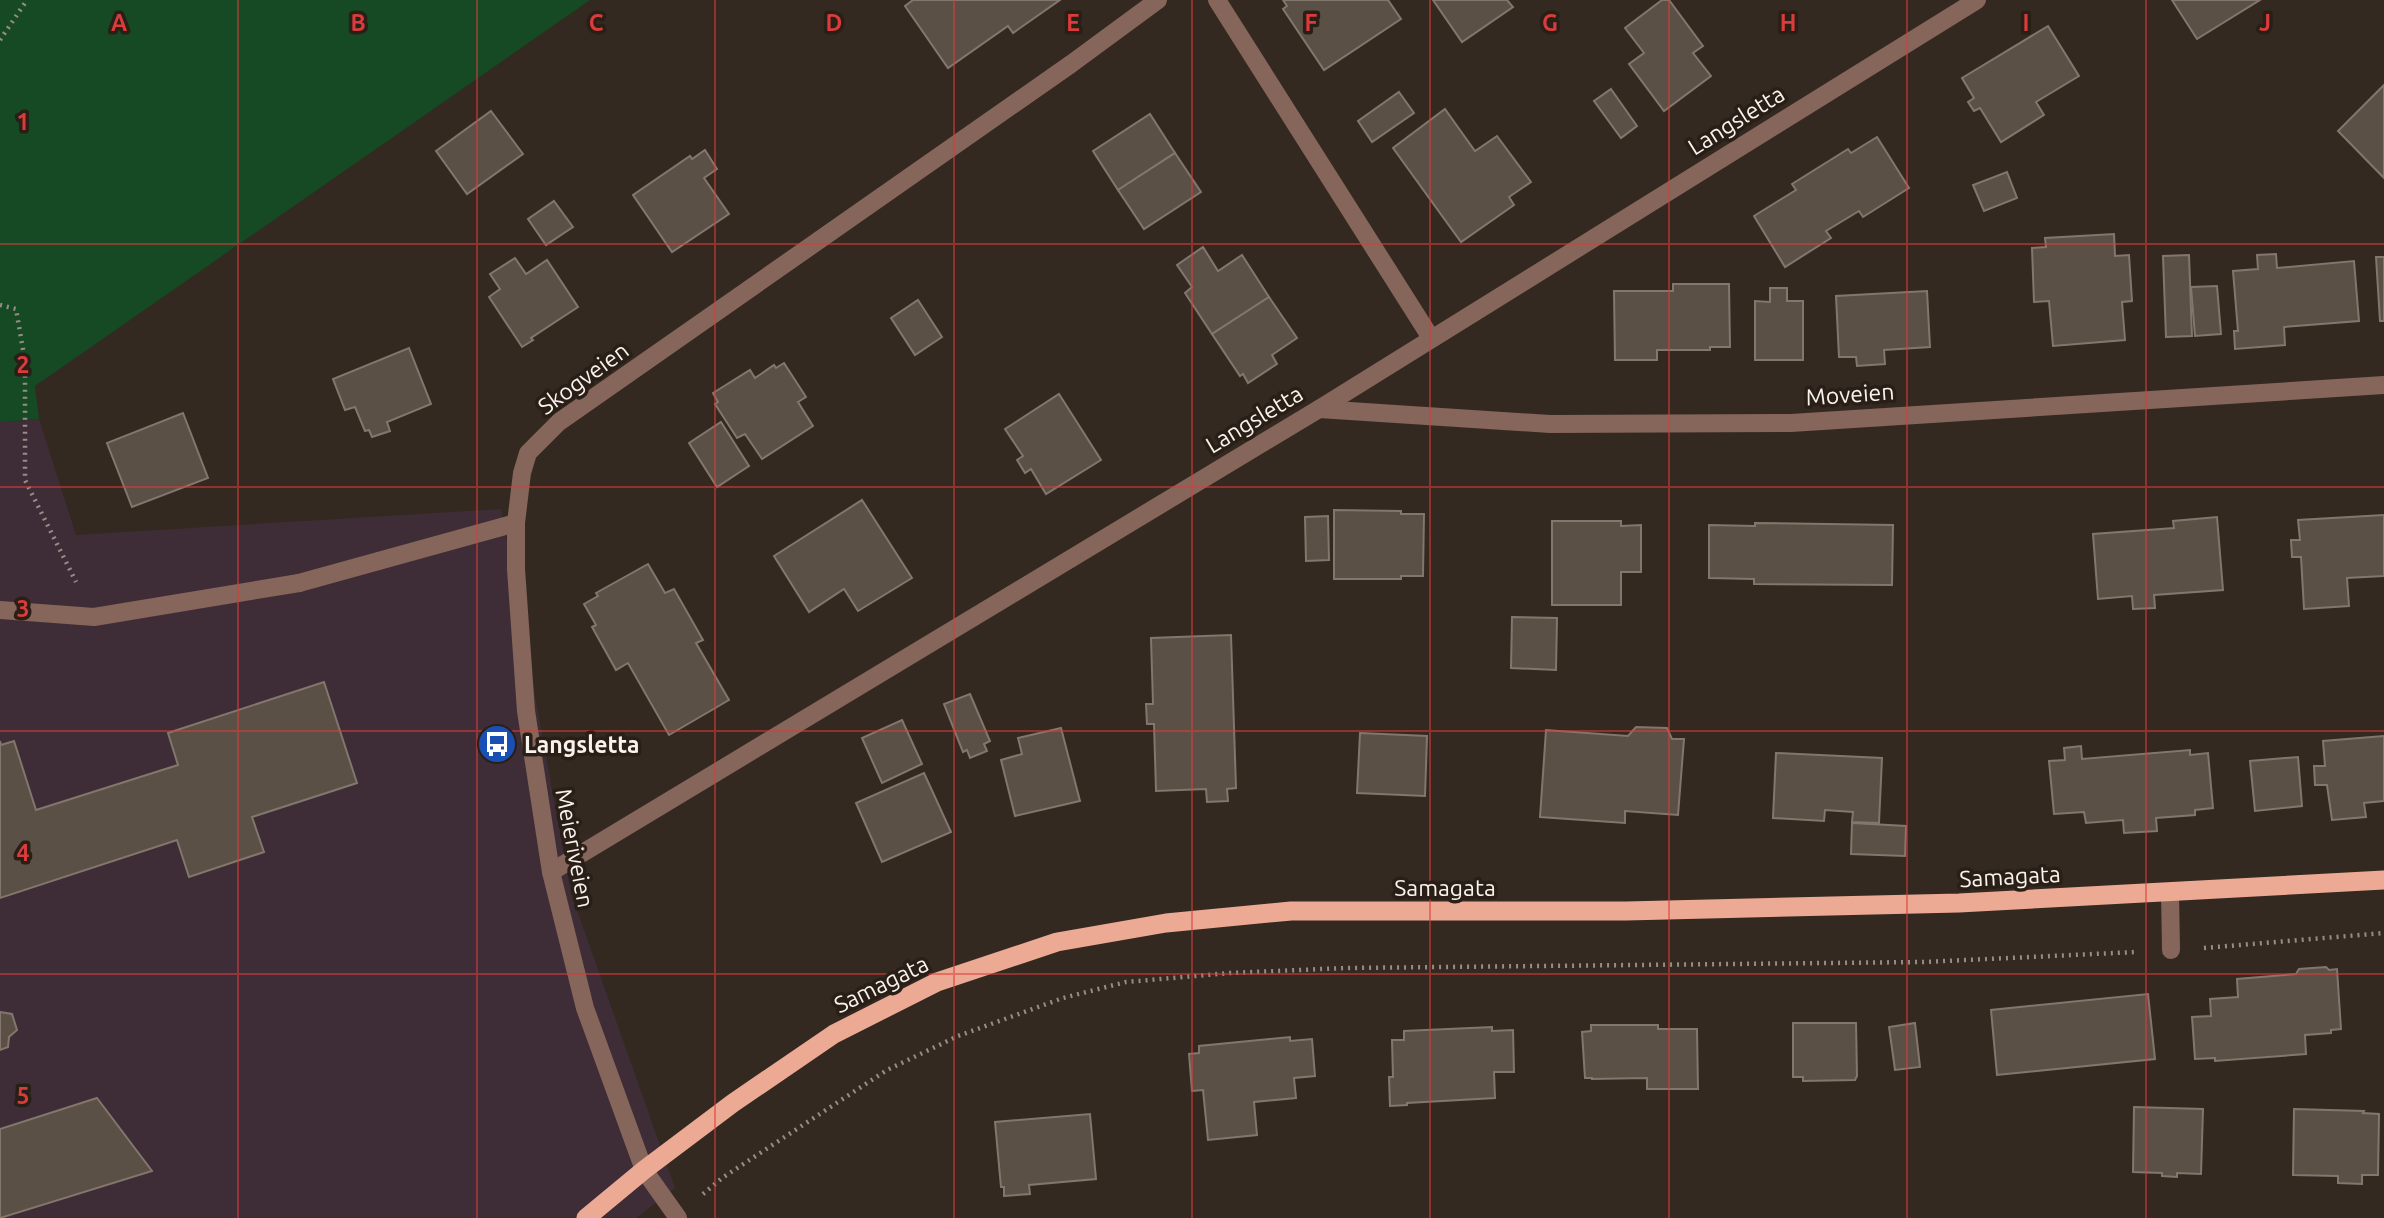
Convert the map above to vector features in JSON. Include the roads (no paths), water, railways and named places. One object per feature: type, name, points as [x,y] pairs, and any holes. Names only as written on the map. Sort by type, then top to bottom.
[{"type":"highway","name":"Samagata","points":[[586,1218],[733,1103],[834,1034],[937,982],[1057,942],[1166,923],[1291,911],[1626,911],[1959,903],[2384,880]]},
{"type":"street","name":"Skogveien","points":[[516,523],[522,473],[528,453],[559,422],[1072,64],[1158,0]]},
{"type":"street","points":[[1217,0],[1431,338]]},
{"type":"street","name":"Langsletta","points":[[551,872],[1319,409],[1977,0]]},
{"type":"street","name":"Moveien","points":[[1319,409],[1550,424],[1791,423],[2384,385]]},
{"type":"street","points":[[0,610],[94,617],[299,583],[516,523]]},
{"type":"street","name":"Meieriveien","points":[[516,523],[516,569],[526,711],[551,872],[585,1007],[645,1170],[677,1217]]},
{"type":"street","points":[[2170,893],[2171,950]]},
{"type":"place","name":"Langsletta","points":[[497,744]]}]
